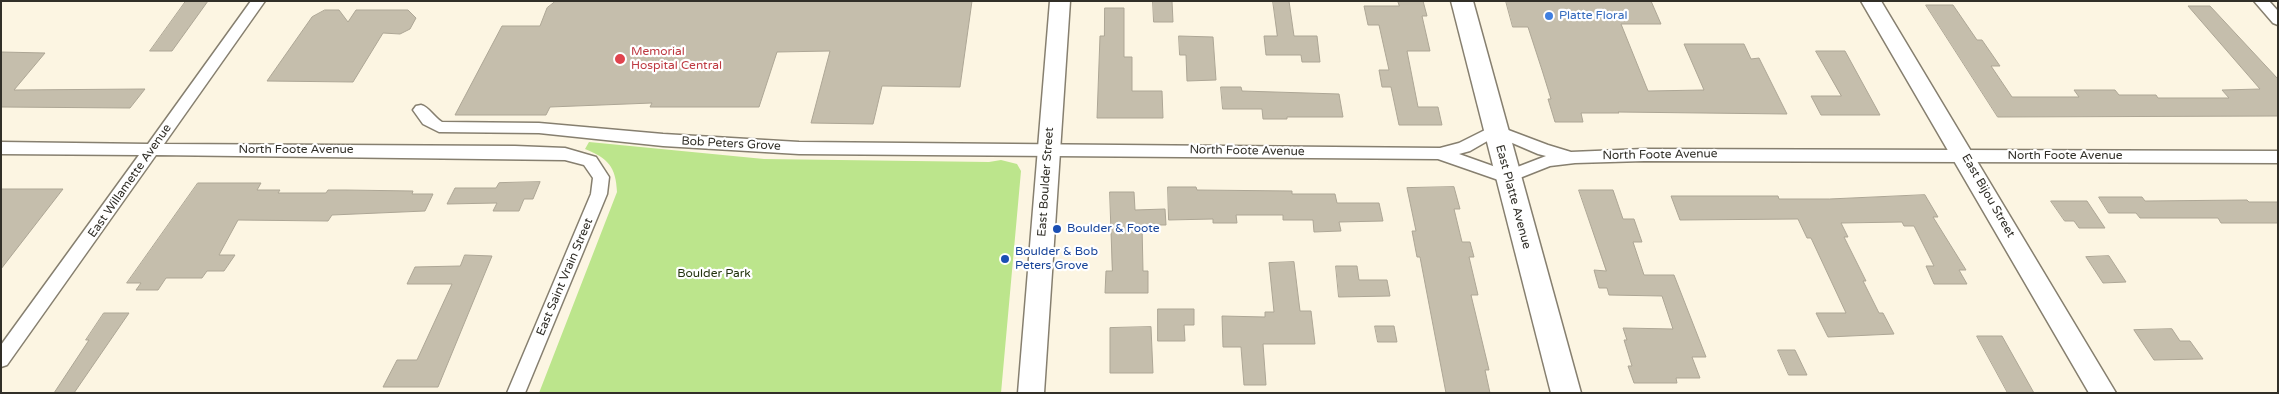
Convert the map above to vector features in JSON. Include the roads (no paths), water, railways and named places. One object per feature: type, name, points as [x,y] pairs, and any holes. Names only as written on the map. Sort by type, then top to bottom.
[{"type":"main road","name":"East Platte Avenue","points":[[1462,1],[1566,393]]},
{"type":"street","name":"East Willamette Avenue","points":[[1,360],[136,174],[258,1]]},
{"type":"street","name":"East Boulder Street","points":[[1031,393],[1060,1]]},
{"type":"street","name":"East Bijou Street","points":[[1871,1],[2103,393]]},
{"type":"street","points":[[2261,1],[2278,20]]},
{"type":"street","name":"Bob Peters Grove","points":[[421,110],[428,120],[439,127],[540,128],[663,140],[799,148],[1048,150]]},
{"type":"street","points":[[1439,153],[1464,147],[1495,130],[1544,150],[1575,157]]},
{"type":"street","name":"North Foote Avenue","points":[[1,148],[515,152],[565,154],[590,161]]},
{"type":"street","name":"North Foote Avenue","points":[[1048,150],[1439,153],[1507,176],[1548,161],[1575,157],[1644,155],[2278,157]]},
{"type":"street","name":"East Saint Vrain Street","points":[[516,393],[599,194],[601,177],[590,161]]},
{"type":"place","name":"Platte Floral","points":[[1549,16]]},
{"type":"place","name":"Memorial Hospital Central","points":[[620,59]]},
{"type":"place","name":"Boulder & Foote","points":[[1057,229]]},
{"type":"place","name":"Boulder & Bob Peters Grove","points":[[1005,259]]},
{"type":"park label","name":"Boulder Park","points":[[714,274]]}]
